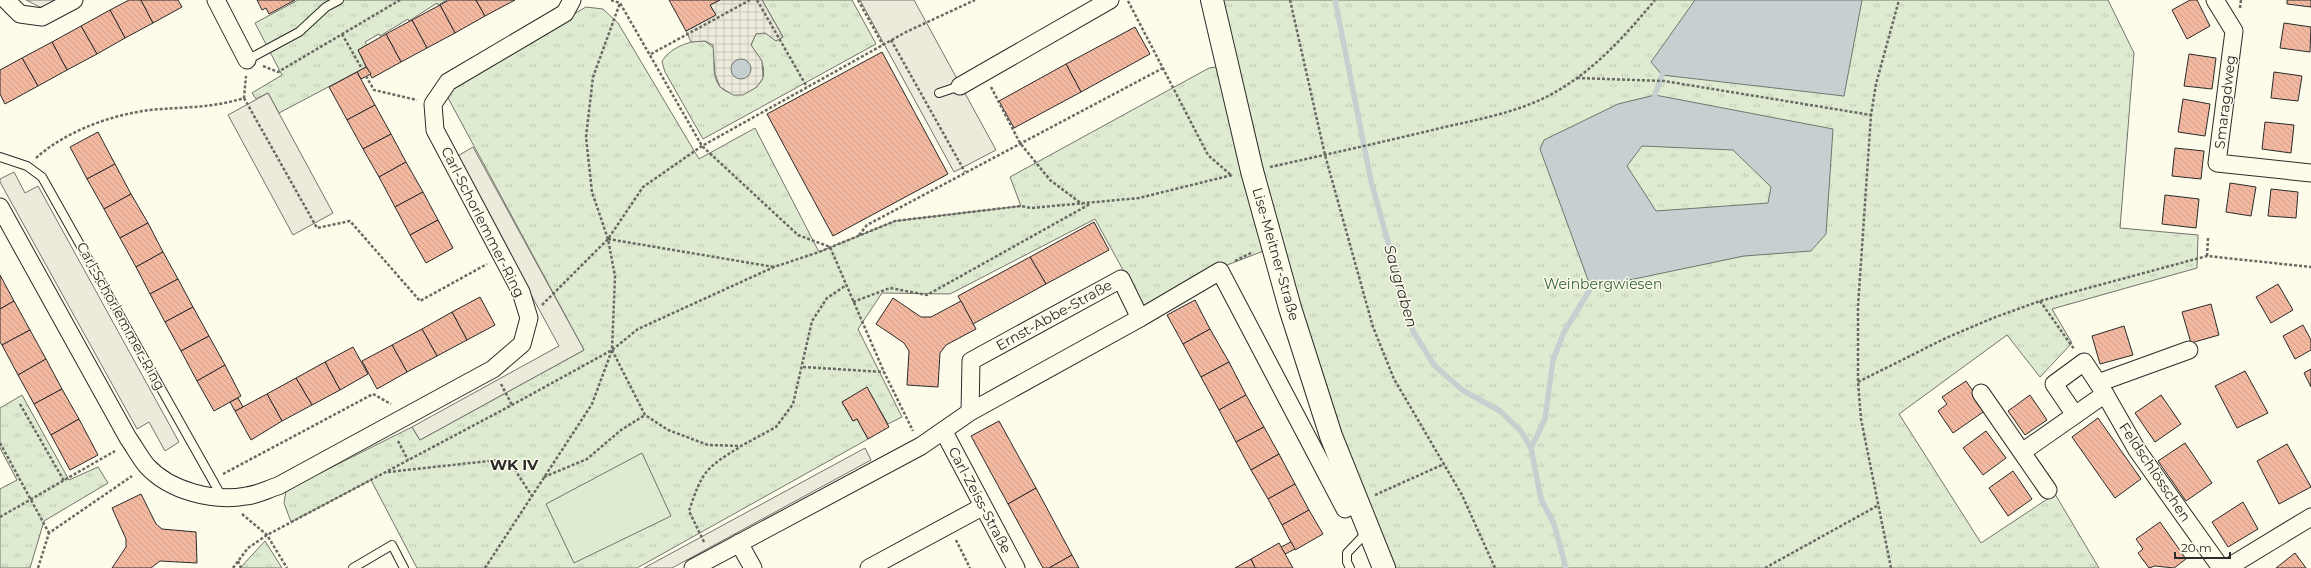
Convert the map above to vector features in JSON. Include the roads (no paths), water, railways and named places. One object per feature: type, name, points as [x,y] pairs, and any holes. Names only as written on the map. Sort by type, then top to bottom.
[{"type":"street","points":[[6,0],[20,14],[42,17],[74,0]]},
{"type":"street","points":[[216,0],[248,60]]},
{"type":"street","name":"Carl-Schorlemmer-Ring","points":[[222,497],[247,496],[278,486],[494,368],[522,344],[529,318],[521,292],[435,130],[433,104],[448,82],[565,12],[572,0]]},
{"type":"street","points":[[960,86],[1110,0]]},
{"type":"street","name":"Lise-Meitner-Straße","points":[[1212,0],[1252,171],[1290,308],[1331,436],[1359,502],[1384,568]]},
{"type":"street","name":"Smaragdweg","points":[[2216,0],[2234,30],[2217,163],[2311,173]]},
{"type":"street","points":[[0,207],[131,442],[147,466],[169,482],[201,495],[222,497]]},
{"type":"street","points":[[693,568],[921,446],[944,432],[970,412],[1140,318],[1220,270],[1345,509],[1359,502]]},
{"type":"street","name":"Ernst-Abbe-Straße","points":[[970,412],[971,361],[1121,279],[1140,318]]},
{"type":"street","points":[[2022,452],[2075,415],[2102,389],[2189,350]]},
{"type":"street","name":"Feldschlösschen","points":[[2075,415],[2054,384],[2084,362],[2102,389],[2137,450],[2221,568]]},
{"type":"street","points":[[1981,393],[2048,490]]},
{"type":"street","name":"Carl-Zeiss-Straße","points":[[944,432],[982,507],[1016,568]]},
{"type":"street","points":[[869,568],[982,507]]},
{"type":"street","points":[[2227,568],[2311,517]]},
{"type":"street","points":[[739,543],[753,568]]},
{"type":"lane","points":[[248,60],[299,32],[326,7],[338,0]]},
{"type":"lane","points":[[939,94],[960,86]]},
{"type":"lane","name":"Carl-Schorlemmer-Ring","points":[[0,157],[27,166],[42,177],[56,198],[222,497]]},
{"type":"lane","points":[[1350,568],[1347,562],[1347,553],[1369,530]]},
{"type":"lane","points":[[352,568],[392,545],[404,568]]},
{"type":"waterway","name":"Saugraben","points":[[1335,0],[1371,181],[1413,331],[1434,365],[1462,390],[1500,411],[1520,430],[1531,448],[1541,499],[1554,524],[1566,568]]},
{"type":"waterway","points":[[1655,95],[1662,75]]},
{"type":"waterway","points":[[1531,448],[1545,419],[1553,360],[1564,332],[1591,288]]},
{"type":"district","name":"WK IV","points":[[514,464]]},
{"type":"park label","name":"Weinbergwiesen","points":[[1603,284]]}]
